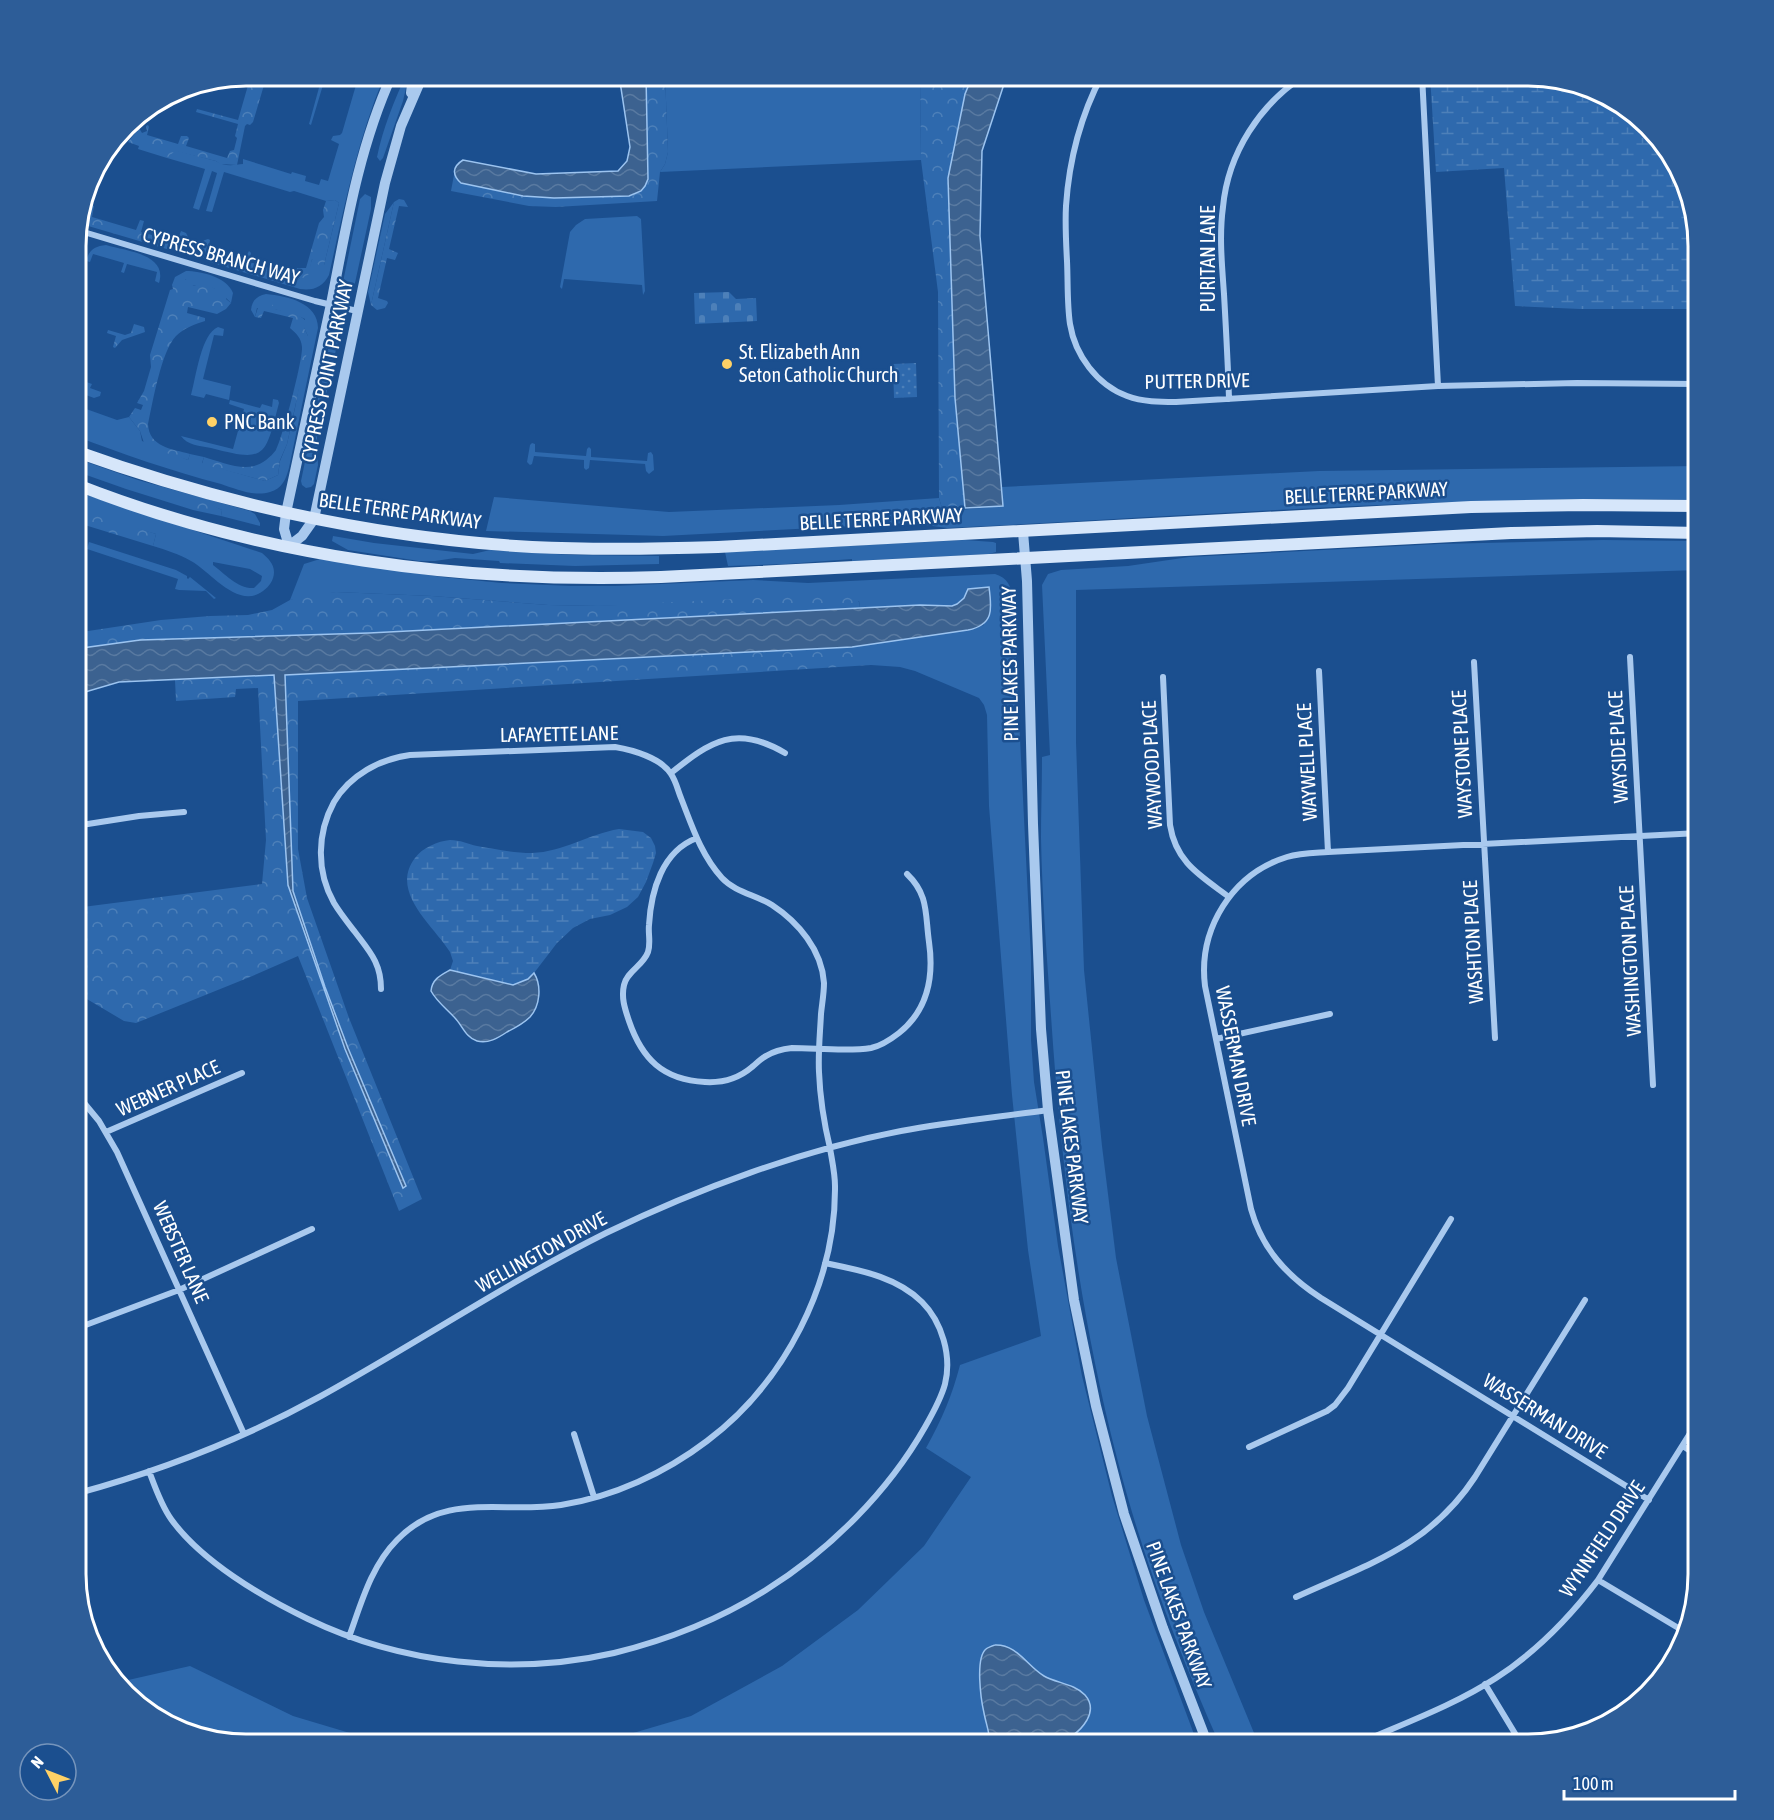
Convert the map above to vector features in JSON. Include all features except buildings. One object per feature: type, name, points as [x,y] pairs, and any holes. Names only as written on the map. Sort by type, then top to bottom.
[{"type":"main road","name":"BELLE TERRE PARKWAY","points":[[86,455],[182,486],[314,519],[410,535],[573,549],[697,548],[1471,507],[1615,504],[1688,506]]},
{"type":"main road","points":[[86,488],[200,525],[289,546],[394,565],[570,579],[672,577],[1511,533],[1597,531],[1688,533]]},
{"type":"street","name":"CYPRESS POINT PARKWAY","points":[[387,86],[360,166],[330,305],[286,513],[284,529],[289,546],[302,536],[314,519],[387,174],[408,108],[418,86]]},
{"type":"street","points":[[408,108],[411,86]]},
{"type":"street","name":"PUTTER DRIVE","points":[[1097,86],[1076,146],[1066,208],[1070,324],[1075,345],[1087,364],[1106,384],[1126,396],[1160,402],[1438,386],[1577,383],[1688,384]]},
{"type":"street","name":"PURITAN LANE","points":[[1230,399],[1221,245],[1223,205],[1228,179],[1238,152],[1254,124],[1275,99],[1291,86]]},
{"type":"street","points":[[1423,86],[1438,386]]},
{"type":"street","name":"CYPRESS BRANCH WAY","points":[[86,233],[357,311]]},
{"type":"street","name":"PINE LAKES PARKWAY","points":[[1023,532],[1041,1029],[1048,1110],[1074,1300],[1105,1444],[1133,1542],[1204,1735]]},
{"type":"street","name":"WAYSIDE PLACE","points":[[1630,657],[1639,836]]},
{"type":"street","name":"WAYSTONE PLACE","points":[[1474,662],[1484,844]]},
{"type":"street","name":"WAYWELL PLACE","points":[[1319,671],[1328,852]]},
{"type":"street","name":"WAYWOOD PLACE","points":[[1163,677],[1170,825],[1174,842],[1188,866],[1229,897]]},
{"type":"street","points":[[349,1637],[366,1591],[382,1557],[415,1525],[436,1514],[457,1509],[482,1506],[547,1507],[573,1503],[636,1482],[673,1464],[720,1431],[750,1402],[777,1368],[795,1339],[812,1304],[825,1263],[831,1236],[835,1198],[834,1174],[820,1092],[819,1048],[824,982],[819,959],[814,948],[797,926],[776,908],[724,880],[710,862],[697,838],[671,773],[699,752],[718,742],[733,738],[757,739],[785,753]]},
{"type":"street","name":"LAFAYETTE LANE","points":[[381,989],[378,966],[334,903],[323,878],[321,867],[321,838],[329,812],[342,791],[364,772],[382,762],[410,755],[615,747],[639,752],[671,773]]},
{"type":"street","points":[[86,824],[139,816],[184,813]]},
{"type":"street","name":"WASSERMAN DRIVE","points":[[1649,1500],[1321,1298],[1295,1280],[1276,1260],[1265,1244],[1251,1209],[1215,1039],[1205,986],[1204,963],[1210,929],[1229,897],[1252,875],[1275,862],[1294,855],[1688,833]]},
{"type":"street","name":"WASHINGTON PLACE","points":[[1639,836],[1653,1085]]},
{"type":"street","points":[[697,838],[678,848],[664,866],[651,903],[648,952],[631,972],[624,985],[623,1001],[638,1044],[647,1057],[671,1075],[691,1081],[711,1083],[736,1078],[765,1056],[792,1048],[861,1049],[879,1046],[911,1023],[921,1009],[929,987],[931,960],[923,896],[916,883],[907,874]]},
{"type":"street","name":"WASHTON PLACE","points":[[1484,844],[1495,1038]]},
{"type":"street","points":[[1215,1039],[1330,1014]]},
{"type":"street","name":"WEBNER PLACE","points":[[106,1132],[242,1073]]},
{"type":"street","name":"WEBSTER LANE","points":[[86,1106],[106,1132],[135,1190],[244,1434]]},
{"type":"street","name":"WELLINGTON DRIVE","points":[[86,1491],[148,1471],[244,1434],[320,1396],[605,1234],[717,1185],[866,1138],[984,1118],[1048,1110]]},
{"type":"street","points":[[1249,1447],[1330,1409],[1348,1388],[1451,1219]]},
{"type":"street","points":[[86,1325],[179,1290],[312,1229]]},
{"type":"street","points":[[148,1471],[169,1516],[193,1544],[227,1571],[269,1599],[349,1637],[403,1652],[470,1662],[538,1663],[596,1656],[658,1640],[710,1620],[765,1590],[813,1557],[861,1511],[898,1468],[933,1414],[947,1374],[945,1351],[938,1324],[933,1316],[920,1300],[903,1287],[884,1278],[825,1263]]},
{"type":"street","points":[[1296,1597],[1398,1551],[1446,1515],[1465,1493],[1585,1300]]},
{"type":"street","points":[[574,1434],[594,1497]]},
{"type":"street","name":"WYNNFIELD DRIVE","points":[[1377,1735],[1485,1684],[1521,1659],[1551,1633],[1582,1601],[1598,1580],[1688,1438]]},
{"type":"street","points":[[1683,1446],[1688,1449]]},
{"type":"street","points":[[1598,1580],[1679,1628]]},
{"type":"street","points":[[1485,1684],[1516,1735]]},
{"type":"green space","points":[[248,86],[264,86],[253,122],[245,126],[237,165],[220,164],[175,151],[167,158],[138,149],[139,146],[128,142],[139,128],[142,133],[147,131],[146,126],[148,125],[147,135],[178,144],[181,136],[187,136],[189,138],[186,146],[227,158],[230,151],[234,150],[238,124],[196,112],[197,109],[238,120]]},
{"type":"green space","points":[[319,86],[323,86],[311,125],[309,124]]},
{"type":"green space","points":[[356,86],[380,86],[358,151],[329,275],[324,283],[309,289],[300,289],[206,261],[199,252],[298,280],[309,270],[312,259],[324,265],[339,203],[335,200],[326,201],[294,191],[290,192],[224,172],[212,212],[206,211],[217,173],[212,171],[199,210],[193,208],[205,169],[167,158],[174,150],[226,165],[243,164],[243,159],[291,174],[292,172],[306,176],[305,181],[319,185],[321,179],[328,181],[339,144],[331,140],[333,136],[342,133]]},
{"type":"green space","points":[[401,86],[406,86],[383,158],[380,161],[377,157]]},
{"type":"green space","points":[[646,86],[665,86],[668,152],[660,172],[657,201],[556,207],[529,206],[451,191],[454,175],[461,183],[523,196],[554,198],[629,196],[641,191],[648,179]]},
{"type":"green space","points":[[665,86],[920,86],[921,160],[660,172],[668,152]]},
{"type":"green space","points":[[920,86],[968,86],[948,178],[955,398],[965,508],[948,511],[942,508],[939,498],[938,292],[921,160]]},
{"type":"green space","points":[[1431,86],[1539,86],[1570,91],[1599,102],[1642,132],[1661,157],[1676,184],[1683,204],[1688,235],[1688,309],[1580,309],[1515,306],[1504,168],[1436,172]]},
{"type":"green space","points":[[365,194],[371,197],[371,209],[355,283],[347,289],[343,282],[360,199]]},
{"type":"green space","points":[[399,199],[404,200],[408,207],[399,206],[389,249],[398,253],[395,260],[387,258],[378,298],[388,303],[385,308],[377,310],[371,305],[394,202]]},
{"type":"green space","points":[[335,200],[339,203],[324,265],[321,267],[312,259],[309,274],[298,280],[199,252],[200,244],[208,239],[210,240],[208,250],[244,261],[249,251],[251,253],[249,262],[295,275],[297,268],[306,268],[319,223],[324,217],[323,210],[326,201]]},
{"type":"green space","points":[[394,202],[371,305],[368,292],[385,214]]},
{"type":"green space","points":[[91,205],[94,206],[92,217],[136,230],[140,220],[144,221],[141,232],[177,242],[181,231],[186,233],[188,237],[185,246],[170,250],[87,226]]},
{"type":"green space","points":[[637,216],[641,219],[645,291],[643,295],[642,285],[564,279],[562,289],[560,287],[570,232],[576,225],[585,219]]},
{"type":"green space","points":[[106,245],[143,255],[151,260],[160,273],[159,283],[155,281],[157,272],[127,264],[124,273],[121,272],[124,263],[93,254],[90,262],[86,261],[93,249]]},
{"type":"green space","points":[[186,271],[206,274],[225,283],[233,293],[231,303],[209,286],[192,286],[186,279],[172,285],[175,277]]},
{"type":"green space","points":[[181,278],[182,281],[189,278],[193,286],[196,285],[198,279],[208,279],[215,289],[220,286],[227,293],[226,299],[231,303],[217,314],[188,307],[187,313],[205,318],[205,321],[176,336],[166,353],[158,377],[148,424],[149,432],[152,438],[163,446],[190,454],[188,460],[145,446],[140,431],[129,417],[135,408],[141,410],[143,405],[137,403],[144,391],[151,367],[150,355],[170,290],[173,289],[172,285]]},
{"type":"green space","points":[[729,292],[736,299],[756,298],[757,321],[695,324],[694,293]]},
{"type":"green space","points":[[266,294],[300,302],[313,312],[318,328],[289,468],[285,480],[278,489],[258,494],[245,492],[147,462],[86,440],[86,409],[117,420],[129,417],[140,431],[142,441],[188,460],[190,454],[204,457],[202,463],[265,481],[278,475],[295,408],[308,336],[304,328],[305,319],[296,315],[274,309],[257,308],[255,317],[251,310],[252,304],[258,297]]},
{"type":"green space","points":[[260,301],[272,304],[275,309],[298,315],[308,324],[304,328],[308,336],[308,347],[287,444],[280,460],[278,475],[265,481],[202,464],[204,457],[235,466],[254,466],[269,458],[279,443],[296,382],[302,347],[298,336],[290,328],[293,318],[264,311],[261,318],[255,317]]},
{"type":"green space","points":[[134,324],[144,327],[145,332],[122,340],[115,348],[113,347],[116,336],[107,333],[108,330],[125,335],[131,333]]},
{"type":"green space","points":[[218,327],[224,329],[223,336],[214,335],[203,379],[231,386],[229,400],[206,394],[204,398],[191,395],[203,347],[212,331]]},
{"type":"green space","points":[[335,327],[340,331],[317,437],[318,465],[314,484],[306,488],[301,481],[332,330]]},
{"type":"green space","points":[[916,363],[917,397],[894,398],[893,364]]},
{"type":"green space","points":[[86,382],[92,384],[90,388],[101,392],[100,396],[94,398],[86,395]]},
{"type":"green space","points":[[273,399],[278,400],[279,403],[270,434],[261,451],[243,455],[229,453],[198,446],[181,436],[233,449],[244,409],[229,404],[230,400],[260,408],[262,404],[272,407]]},
{"type":"green space","points":[[532,443],[535,444],[535,452],[586,456],[589,447],[591,457],[647,461],[648,453],[651,452],[654,470],[649,474],[645,464],[590,460],[589,468],[586,470],[584,460],[534,456],[530,465],[527,462]]},
{"type":"green space","points":[[86,462],[138,480],[250,511],[255,514],[260,526],[221,516],[222,510],[208,504],[193,504],[193,510],[86,475]]},
{"type":"green space","points":[[1688,466],[1688,500],[1605,499],[1417,503],[947,528],[911,523],[663,536],[486,531],[494,497],[669,512],[839,505],[939,498],[942,508],[948,511],[1003,506],[1002,487],[1319,471]]},
{"type":"green space","points":[[86,495],[262,553],[273,566],[271,583],[254,596],[235,593],[191,561],[153,546],[156,534],[86,514]],"holes":[[[213,562],[250,569],[262,576],[261,581],[254,588],[248,588],[237,584],[213,565]]]},
{"type":"green space","points":[[197,501],[208,503],[222,510],[221,516],[193,510],[193,503]]},
{"type":"green space","points":[[86,513],[156,534],[153,546],[86,525]]},
{"type":"green space","points":[[333,536],[473,554],[490,550],[572,555],[659,556],[659,564],[575,566],[500,563],[499,561],[455,558],[419,561],[348,550],[332,541]]},
{"type":"green space","points":[[965,540],[996,543],[996,552],[728,566],[725,552]]},
{"type":"green space","points":[[1603,540],[1688,541],[1688,570],[1076,590],[1076,742],[1084,970],[1102,1146],[1116,1258],[1147,1416],[1181,1545],[1204,1612],[1255,1735],[1216,1735],[1163,1604],[1127,1495],[1104,1403],[1082,1294],[1060,1128],[1042,882],[1042,757],[1050,755],[1042,585],[1048,574],[1061,570],[1128,566],[1189,557],[1439,544]]},
{"type":"green space","points":[[89,542],[176,570],[188,579],[190,577],[216,598],[214,599],[206,591],[175,589],[178,579],[87,549]]},
{"type":"green space","points":[[320,559],[442,577],[502,583],[571,586],[753,580],[808,583],[995,574],[1008,583],[1013,599],[1031,958],[1031,1040],[1034,1082],[1058,1246],[1082,1376],[1112,1496],[1144,1600],[1194,1735],[626,1735],[691,1716],[782,1666],[858,1610],[924,1546],[971,1477],[926,1448],[946,1407],[960,1365],[1041,1336],[1028,1250],[1012,1095],[989,806],[987,715],[979,698],[915,671],[900,667],[871,665],[871,644],[973,629],[984,625],[964,598],[952,606],[860,608],[859,601],[598,606],[336,592],[290,600],[304,564]]},
{"type":"green space","points":[[336,592],[432,596],[548,605],[598,606],[849,593],[857,598],[860,608],[369,633],[140,640],[86,647],[86,631],[161,620],[248,615],[272,610],[290,600],[310,594]]},
{"type":"green space","points":[[871,644],[871,665],[298,701],[298,849],[307,898],[349,1018],[422,1199],[399,1211],[298,956],[136,1023],[124,1021],[86,999],[86,907],[262,884],[266,840],[258,688],[236,689],[235,697],[176,701],[175,680],[275,675],[288,886],[345,1049],[403,1188],[406,1186],[348,1048],[293,891],[285,675],[852,647]]},
{"type":"green space","points":[[619,829],[643,832],[651,838],[656,853],[638,897],[627,907],[610,915],[590,919],[573,928],[557,943],[528,979],[513,985],[450,970],[453,961],[450,952],[410,896],[407,883],[408,871],[422,851],[435,843],[450,840],[511,852],[543,852]]},
{"type":"green space","points":[[190,1666],[293,1716],[357,1735],[246,1735],[204,1729],[166,1713],[148,1701],[126,1681]]},
{"type":"water","points":[[621,86],[646,86],[648,179],[641,191],[629,196],[554,198],[523,196],[461,183],[454,171],[463,160],[536,174],[618,171],[627,161],[630,147]]},
{"type":"water","points":[[968,86],[1003,86],[982,151],[980,236],[1003,506],[965,508],[955,398],[948,178]]},
{"type":"water","points":[[989,587],[991,609],[987,620],[976,628],[852,647],[285,675],[293,891],[348,1048],[406,1186],[403,1188],[345,1049],[288,885],[274,675],[119,682],[86,692],[86,647],[140,640],[369,633],[920,605],[952,606],[964,598],[968,589]]},
{"type":"water","points":[[450,970],[513,985],[528,979],[534,973],[539,990],[538,1002],[530,1017],[516,1027],[489,1041],[477,1041],[467,1034],[431,991],[435,980]]},
{"type":"water","points":[[995,1645],[1010,1648],[1044,1676],[1081,1691],[1090,1704],[1087,1720],[1072,1735],[989,1735],[980,1680],[981,1661],[987,1649]]},
{"type":"place","name":"St. Elizabeth Ann Seton Catholic Church","points":[[727,364]]},
{"type":"place","name":"PNC Bank","points":[[212,422]]}]
